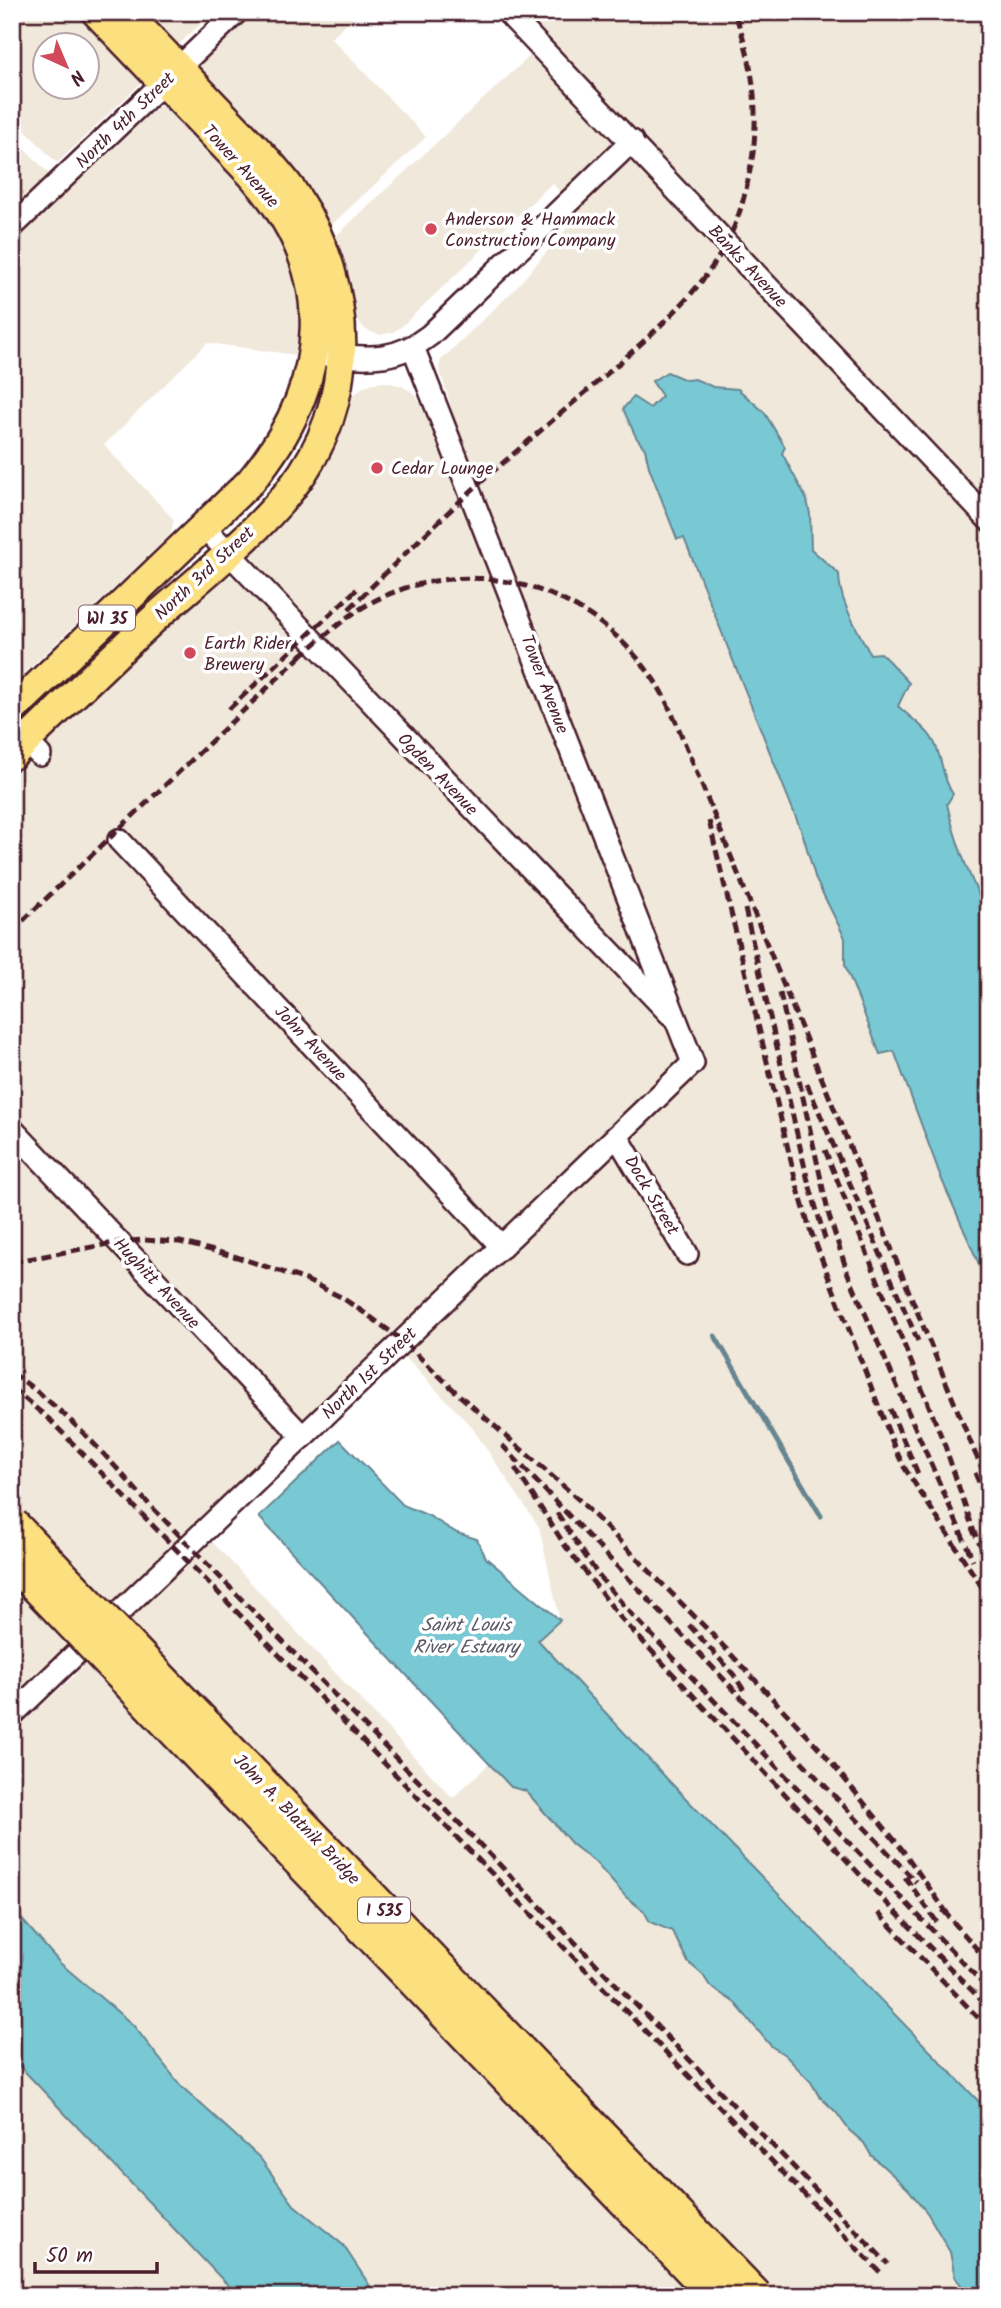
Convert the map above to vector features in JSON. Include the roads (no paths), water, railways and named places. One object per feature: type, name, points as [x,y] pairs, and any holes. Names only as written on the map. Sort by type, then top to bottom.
[{"type":"highway","name":"John A. Blatnik Bridge","points":[[12,1524],[756,2296]]},
{"type":"highway","name":"John A. Blatnik Bridge","points":[[12,1561],[716,2296]]},
{"type":"main road","name":"Tower Avenue","points":[[96,12],[171,76],[284,180],[309,218],[325,250],[342,321],[342,356]]},
{"type":"main road","name":"Tower Avenue","points":[[125,12],[171,76],[287,219],[303,254],[313,292],[316,322],[312,354]]},
{"type":"main road","name":"North 3rd Street","points":[[12,710],[202,525],[250,482],[273,452],[296,408],[312,354]]},
{"type":"main road","name":"North 3rd Street","points":[[23,744],[284,498],[308,465],[329,419],[342,356]]},
{"type":"street","name":"North 4th Street","points":[[12,227],[237,12]]},
{"type":"street","name":"Banks Avenue","points":[[508,12],[989,520]]},
{"type":"street","points":[[312,354],[386,357],[413,347],[430,335],[632,141]]},
{"type":"street","name":"Tower Avenue","points":[[413,347],[677,1020]]},
{"type":"street","name":"Ogden Avenue","points":[[202,525],[677,1020]]},
{"type":"street","name":"John Avenue","points":[[120,840],[502,1247]]},
{"type":"street","name":"North 1st Street","points":[[12,1715],[693,1063],[677,1020]]},
{"type":"street","name":"Hughitt Avenue","points":[[12,1129],[303,1437]]},
{"type":"street","name":"Dock Street","points":[[617,1136],[687,1254]]},
{"type":"water","points":[[667,372],[713,387],[738,389],[764,412],[785,447],[782,453],[807,500],[811,549],[839,574],[845,605],[870,654],[881,653],[909,683],[898,706],[922,727],[937,748],[953,794],[947,804],[955,834],[989,917],[989,1287],[942,1180],[894,1051],[880,1054],[845,965],[845,938],[816,880],[803,835],[684,538],[677,539],[649,467],[645,449],[636,437],[623,409],[633,397],[650,408],[662,396],[652,381]]},
{"type":"water","name":"Saint Louis River Estuary","points":[[340,1440],[403,1505],[429,1516],[457,1533],[477,1539],[486,1558],[560,1620],[538,1640],[670,1782],[989,2112],[989,2296],[960,2296],[961,2285],[955,2277],[950,2252],[928,2214],[908,2189],[871,2155],[864,2143],[819,2096],[811,2082],[785,2055],[771,2046],[735,2003],[710,1986],[703,1975],[688,1962],[672,1931],[650,1922],[644,1911],[626,1897],[595,1862],[572,1844],[526,1791],[511,1787],[259,1517]]},
{"type":"water","points":[[12,1908],[60,1963],[133,2025],[181,2086],[260,2158],[294,2205],[343,2245],[372,2289],[385,2296],[238,2296],[12,2058]]},
{"type":"waterway","points":[[715,1336],[821,1516]]},
{"type":"railway","points":[[349,609],[469,493],[662,324],[690,295],[715,262],[740,211],[755,135],[750,64],[734,12]]},
{"type":"railway","points":[[300,656],[347,618],[378,599],[416,585],[455,579],[493,580],[531,587],[566,602],[599,622],[629,648],[657,685],[676,722],[989,1483]]},
{"type":"railway","points":[[229,709],[357,589]]},
{"type":"railway","points":[[12,931],[306,651]]},
{"type":"railway","points":[[709,821],[809,1226],[904,1467],[989,1598]]},
{"type":"railway","points":[[745,909],[807,1177],[826,1242]]},
{"type":"railway","points":[[780,993],[829,1216],[848,1274],[973,1560]]},
{"type":"railway","points":[[807,1084],[918,1341]]},
{"type":"railway","points":[[825,1150],[944,1443],[975,1535]]},
{"type":"railway","points":[[12,1262],[119,1242],[180,1242],[306,1280],[341,1297],[372,1318],[403,1341],[458,1394],[577,1498],[710,1632],[820,1749],[901,1848],[950,1917]]},
{"type":"railway","points":[[12,1373],[49,1401],[82,1432],[888,2264]]},
{"type":"railway","points":[[12,1388],[50,1420],[880,2272]]},
{"type":"railway","points":[[890,1409],[919,1476]]},
{"type":"railway","points":[[502,1445],[916,1882]]},
{"type":"railway","points":[[515,1468],[566,1547],[620,1617],[879,1895],[989,2008]]},
{"type":"railway","points":[[975,1473],[989,1505]]},
{"type":"railway","points":[[557,1513],[598,1575],[627,1609],[989,1990]]},
{"type":"railway","points":[[972,1528],[989,1563]]},
{"type":"railway","points":[[689,1625],[734,1675],[745,1692]]},
{"type":"railway","points":[[905,1877],[939,1925]]},
{"type":"railway","points":[[943,1910],[989,1963]]},
{"type":"railway","points":[[878,1913],[989,2029]]},
{"type":"place","name":"Anderson & Hammack Construction Company","points":[[431,229]]},
{"type":"place","name":"Cedar Lounge","points":[[377,468]]},
{"type":"place","name":"Earth Rider Brewery","points":[[190,653]]}]
